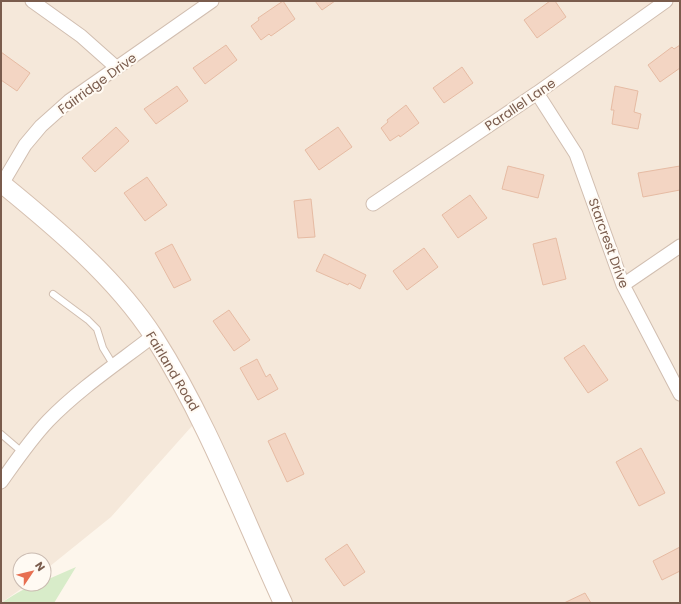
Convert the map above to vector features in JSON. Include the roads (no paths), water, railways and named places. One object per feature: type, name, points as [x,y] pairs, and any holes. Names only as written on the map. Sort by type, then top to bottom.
[{"type":"main road","name":"Fairland Road","points":[[2,184],[86,257],[120,293],[153,336],[200,417],[283,603]]},
{"type":"street","points":[[32,1],[81,36],[117,68]]},
{"type":"street","name":"Fairridge Drive","points":[[2,184],[25,145],[41,126],[69,101],[212,1]]},
{"type":"street","name":"Parallel Lane","points":[[373,204],[537,93],[666,1]]},
{"type":"street","name":"Starcrest Drive","points":[[537,93],[576,154],[623,285],[680,394]]},
{"type":"street","points":[[623,285],[680,246]]},
{"type":"street","points":[[1,482],[22,452],[48,421],[77,394],[153,336]]},
{"type":"lane","points":[[53,294],[88,320],[97,329],[103,348],[114,366]]},
{"type":"lane","points":[[1,434],[22,452]]}]
